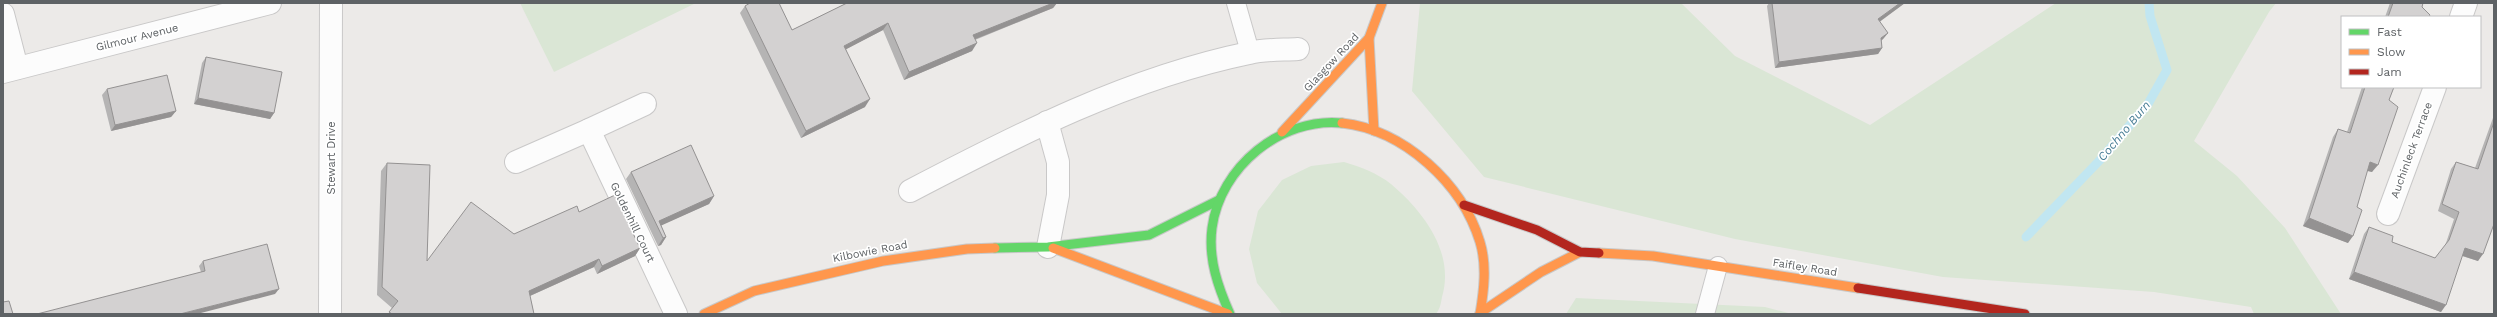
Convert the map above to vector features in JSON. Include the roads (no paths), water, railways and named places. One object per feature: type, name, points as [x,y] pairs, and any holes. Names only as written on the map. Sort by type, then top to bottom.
[{"type":"main road","points":[[1369,38],[1382,3]]},
{"type":"main road","name":"Glasgow Road","points":[[1369,38],[1374,131]]},
{"type":"main road","name":"Glasgow Road","points":[[1281,133],[1369,38]]},
{"type":"main road","points":[[1229,314],[1221,297],[1211,256],[1214,218],[1218,200],[1232,178],[1249,158],[1281,133],[1315,123],[1333,122],[1354,124],[1374,131],[1408,149],[1430,165],[1448,184],[1464,205],[1478,235],[1484,261],[1485,284],[1480,314]]},
{"type":"main road","name":"Kilbowie Road","points":[[704,314],[754,291],[883,260],[967,249],[1048,247],[1149,235],[1218,200]]},
{"type":"main road","name":"Faifley Road","points":[[1464,205],[1537,230],[1580,252],[1653,256],[2025,314]]},
{"type":"main road","name":"Kilbowie Road","points":[[1048,247],[1229,314]]},
{"type":"main road","points":[[1480,314],[1541,272],[1580,252]]},
{"type":"street","name":"Gilmour Avenue","points":[[10,70],[270,3]]},
{"type":"street","name":"Stewart Drive","points":[[330,314],[332,3]]},
{"type":"street","points":[[2461,16],[2466,3]]},
{"type":"street","points":[[3,14],[10,70]]},
{"type":"street","points":[[910,191],[1047,122],[1142,82],[1250,52],[1298,49]]},
{"type":"street","name":"Auchinleck Terrace","points":[[2388,214],[2435,88]]},
{"type":"street","points":[[516,162],[646,104]]},
{"type":"street","points":[[1047,122],[1058,169],[1058,195],[1048,247]]},
{"type":"street","name":"Goldenhill Court","points":[[589,130],[676,314]]},
{"type":"lane","points":[[1236,3],[1250,52]]},
{"type":"lane","points":[[1705,314],[1718,266]]},
{"type":"waterway","name":"Cochno Burn","points":[[2026,237],[2100,160],[2148,104],[2167,70],[2150,16],[2149,3]]}]
